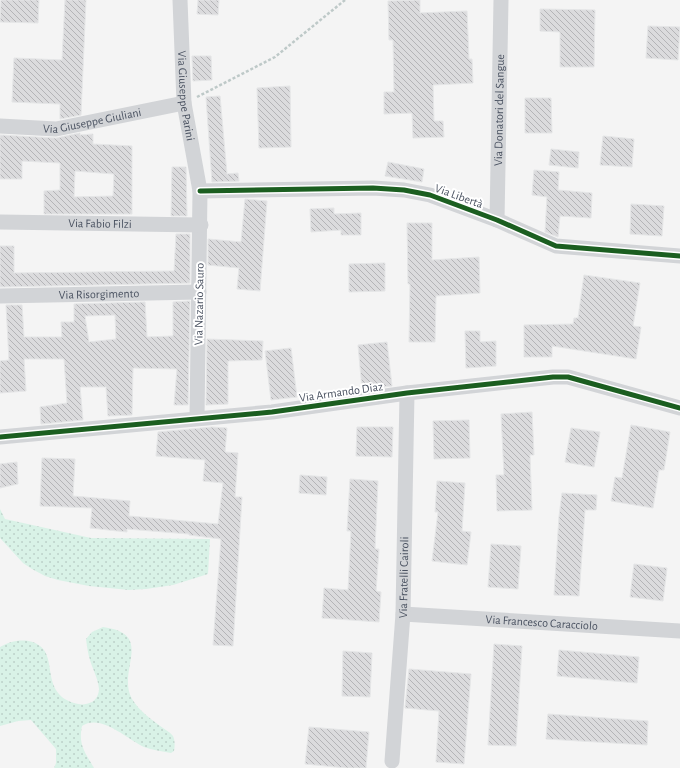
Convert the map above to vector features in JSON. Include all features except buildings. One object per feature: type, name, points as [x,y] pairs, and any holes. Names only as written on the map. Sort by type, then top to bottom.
[{"type":"street","name":"Via Giuseppe Parini","points":[[180,0],[184,103],[200,191]]},
{"type":"street","name":"Via Donatori del Sangue","points":[[496,220],[501,0]]},
{"type":"street","name":"Via Giuseppe Giuliani","points":[[0,126],[56,129],[184,103]]},
{"type":"street","name":"Via Libertà","points":[[200,191],[373,188],[404,190],[430,195],[496,220],[556,246],[680,256]]},
{"type":"street","name":"Via Nazario Sauro","points":[[197,418],[201,225],[200,191]]},
{"type":"street","name":"Via Fabio Filzi","points":[[0,222],[201,225]]},
{"type":"street","name":"Via Risorgimento","points":[[0,296],[199,292]]},
{"type":"street","name":"Via Armando Diaz","points":[[0,437],[272,412],[408,393],[568,377],[680,408]]},
{"type":"street","name":"Via Fratelli Cairoli","points":[[392,761],[403,614],[408,393]]},
{"type":"street","name":"Via Francesco Caracciolo","points":[[403,614],[680,631]]},
{"type":"path","points":[[184,103],[275,57],[345,0]]},
{"type":"green space","points":[[0,509],[5,519],[91,538],[210,539],[208,574],[173,585],[129,590],[89,586],[45,576],[23,563],[0,538]]},
{"type":"green space","points":[[103,627],[119,631],[128,637],[131,645],[131,655],[128,688],[132,699],[146,715],[173,736],[175,743],[174,751],[171,753],[147,748],[106,725],[89,723],[82,726],[81,738],[85,753],[94,768],[54,768],[56,763],[56,749],[31,720],[18,721],[0,726],[0,647],[20,640],[36,643],[45,651],[53,684],[57,692],[64,698],[74,703],[85,704],[95,700],[99,689],[97,678],[89,658],[86,639],[92,632]]},
{"type":"cycle path","points":[[200,191],[373,188],[404,190],[430,195],[497,220],[556,246],[680,256]]},
{"type":"cycle path","points":[[0,437],[272,412],[407,393],[553,377],[568,377],[680,408]]}]
